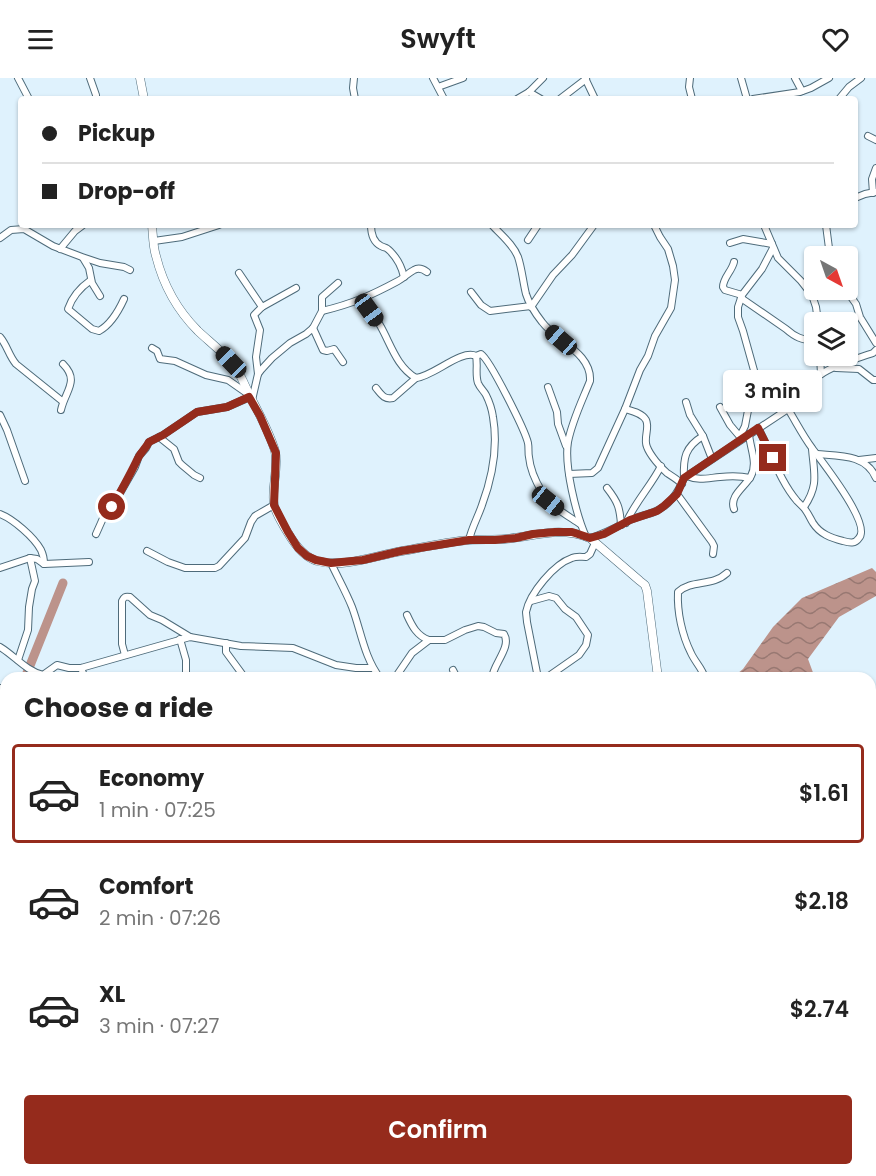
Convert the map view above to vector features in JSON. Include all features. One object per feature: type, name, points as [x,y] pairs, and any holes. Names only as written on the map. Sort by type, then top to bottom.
[{"type":"street","points":[[18,78],[27,96]]},
{"type":"street","points":[[90,78],[96,96]]},
{"type":"street","points":[[140,78],[143,96]]},
{"type":"street","points":[[354,78],[354,96]]},
{"type":"street","points":[[433,78],[442,96]]},
{"type":"street","points":[[438,87],[463,78]]},
{"type":"street","points":[[522,96],[529,92],[535,81],[543,78]]},
{"type":"street","points":[[690,78],[691,96]]},
{"type":"street","points":[[741,78],[746,96]]},
{"type":"street","points":[[795,78],[802,96]]},
{"type":"street","points":[[774,96],[801,92],[829,78]]},
{"type":"street","points":[[842,96],[861,78]]},
{"type":"street","points":[[564,96],[585,79],[594,96]]},
{"type":"street","points":[[529,92],[536,96]]},
{"type":"street","points":[[868,136],[876,140]]},
{"type":"street","points":[[858,197],[874,193],[872,179],[876,168]]},
{"type":"street","points":[[60,249],[79,228]]},
{"type":"street","points":[[152,228],[158,264],[181,311],[238,371],[276,453],[274,505],[298,548],[316,560],[331,563],[363,560],[469,540],[506,539],[555,532],[572,532],[590,539],[657,511],[673,499],[684,479],[683,462],[686,455],[695,441],[703,436]]},
{"type":"street","points":[[154,241],[182,237],[210,228]]},
{"type":"street","points":[[371,228],[374,239],[391,252],[402,269],[404,277]]},
{"type":"street","points":[[495,228],[518,256],[526,294],[531,306],[543,324],[573,349],[589,372],[590,381],[570,432],[567,449],[569,474],[581,525],[590,539],[640,581],[647,591],[657,672]]},
{"type":"street","points":[[528,240],[536,228]]},
{"type":"street","points":[[471,292],[481,305],[490,311],[531,306],[592,228]]},
{"type":"street","points":[[569,474],[596,471],[655,336],[671,308],[675,280],[668,249],[656,228]]},
{"type":"street","points":[[765,228],[778,258],[812,295],[817,312]]},
{"type":"street","points":[[826,228],[829,246]]},
{"type":"street","points":[[0,238],[11,230],[24,229],[60,249],[100,263],[130,270]]},
{"type":"street","points":[[730,243],[743,239],[772,246]]},
{"type":"street","points":[[741,438],[750,400],[751,384],[755,377],[738,318],[738,307],[741,296],[762,269],[772,246]]},
{"type":"street","points":[[82,257],[100,296]]},
{"type":"street","points":[[734,262],[724,280],[725,290],[741,296],[792,334],[804,339]]},
{"type":"street","points":[[322,311],[362,300],[415,269],[419,268],[427,272]]},
{"type":"street","points":[[239,273],[262,307]]},
{"type":"street","points":[[91,280],[78,290],[68,309],[92,329],[105,328],[124,299]]},
{"type":"street","points":[[96,534],[104,516],[112,507],[149,442],[197,412],[227,407],[250,397],[258,374],[290,343],[313,328],[322,311],[322,297],[338,283]]},
{"type":"street","points":[[258,374],[256,357],[260,330],[254,315],[262,307],[296,288]]},
{"type":"street","points":[[362,300],[377,320],[397,358],[410,375],[416,378]]},
{"type":"street","points":[[853,300],[860,317],[876,343]]},
{"type":"street","points":[[313,328],[323,350],[334,349],[343,362]]},
{"type":"street","points":[[0,337],[12,360],[62,401]]},
{"type":"street","points":[[152,348],[157,351],[160,359],[175,361],[206,375],[228,380],[250,397]]},
{"type":"street","points":[[684,479],[741,438],[788,409],[821,374],[876,351]]},
{"type":"street","points":[[376,388],[384,397],[393,398],[416,378],[433,373],[463,355],[468,353],[476,356],[483,355],[500,382],[528,443],[529,458],[542,492],[548,501],[581,525]]},
{"type":"street","points":[[469,540],[489,482],[495,431],[486,395],[479,385],[476,374],[476,356]]},
{"type":"street","points":[[60,410],[71,383],[69,370],[63,364]]},
{"type":"street","points":[[821,366],[821,374]]},
{"type":"street","points":[[832,368],[859,369],[875,382]]},
{"type":"street","points":[[548,387],[567,449]]},
{"type":"street","points":[[686,402],[712,459]]},
{"type":"street","points":[[720,407],[730,425],[741,438]]},
{"type":"street","points":[[625,409],[642,415],[646,420],[647,447],[668,474],[676,478],[699,480],[717,477],[750,478]]},
{"type":"street","points":[[758,428],[783,478],[815,526],[829,537],[854,543],[862,535],[860,523],[847,499],[788,409]]},
{"type":"street","points":[[0,415],[8,430],[25,481]]},
{"type":"street","points":[[734,508],[732,503],[734,498],[753,471],[749,434]]},
{"type":"street","points":[[159,437],[174,448],[179,462],[200,478]]},
{"type":"street","points":[[815,451],[858,460],[870,467],[876,478]]},
{"type":"street","points":[[804,507],[810,498],[815,481],[815,451]]},
{"type":"street","points":[[858,460],[876,458]]},
{"type":"street","points":[[624,524],[661,466]]},
{"type":"street","points":[[607,488],[618,503],[624,524]]},
{"type":"street","points":[[677,494],[712,542],[713,554]]},
{"type":"street","points":[[147,551],[185,568],[214,568],[219,566],[245,538],[255,516],[274,505]]},
{"type":"street","points":[[0,514],[11,519],[41,549],[44,564]]},
{"type":"street","points":[[537,672],[526,612],[530,601],[549,573],[569,559],[586,557],[590,554],[590,539]]},
{"type":"street","points":[[18,660],[28,630],[29,607],[35,580],[30,558]]},
{"type":"street","points":[[0,568],[30,558],[37,559],[44,564],[89,562]]},
{"type":"street","points":[[331,563],[352,609],[375,672]]},
{"type":"street","points":[[703,672],[692,656],[682,626],[678,592],[688,586],[721,578],[727,573]]},
{"type":"street","points":[[530,601],[549,596],[556,598],[565,609],[576,616],[588,636],[586,645],[579,656],[555,672]]},
{"type":"street","points":[[126,656],[122,644],[122,601],[126,597],[130,597],[150,615],[190,637]]},
{"type":"street","points":[[407,615],[422,638],[429,640],[445,640],[478,626],[504,634],[507,641],[493,672]]},
{"type":"street","points":[[47,672],[57,665],[81,668],[190,637],[241,646],[293,648],[336,665],[372,668]]},
{"type":"street","points":[[180,639],[186,660],[186,672]]},
{"type":"street","points":[[399,672],[412,653],[429,640]]},
{"type":"street","points":[[226,643],[226,652],[241,672]]},
{"type":"street","points":[[0,647],[28,669],[36,672]]},
{"type":"street","points":[[81,668],[83,672]]},
{"type":"street","points":[[363,672],[364,668]]},
{"type":"water","points":[[872,568],[876,572],[876,596],[839,617],[808,659],[813,672],[739,672],[773,627],[802,598]]},
{"type":"waterway","points":[[27,672],[63,583]]},
{"type":"route","points":[[112,507],[149,442],[197,412],[217,410],[249,397],[276,453],[274,505],[298,548],[307,556],[331,563],[363,560],[469,540],[495,540],[555,532],[572,532],[590,538],[657,511],[673,499],[684,478],[758,428],[773,458]]}]
